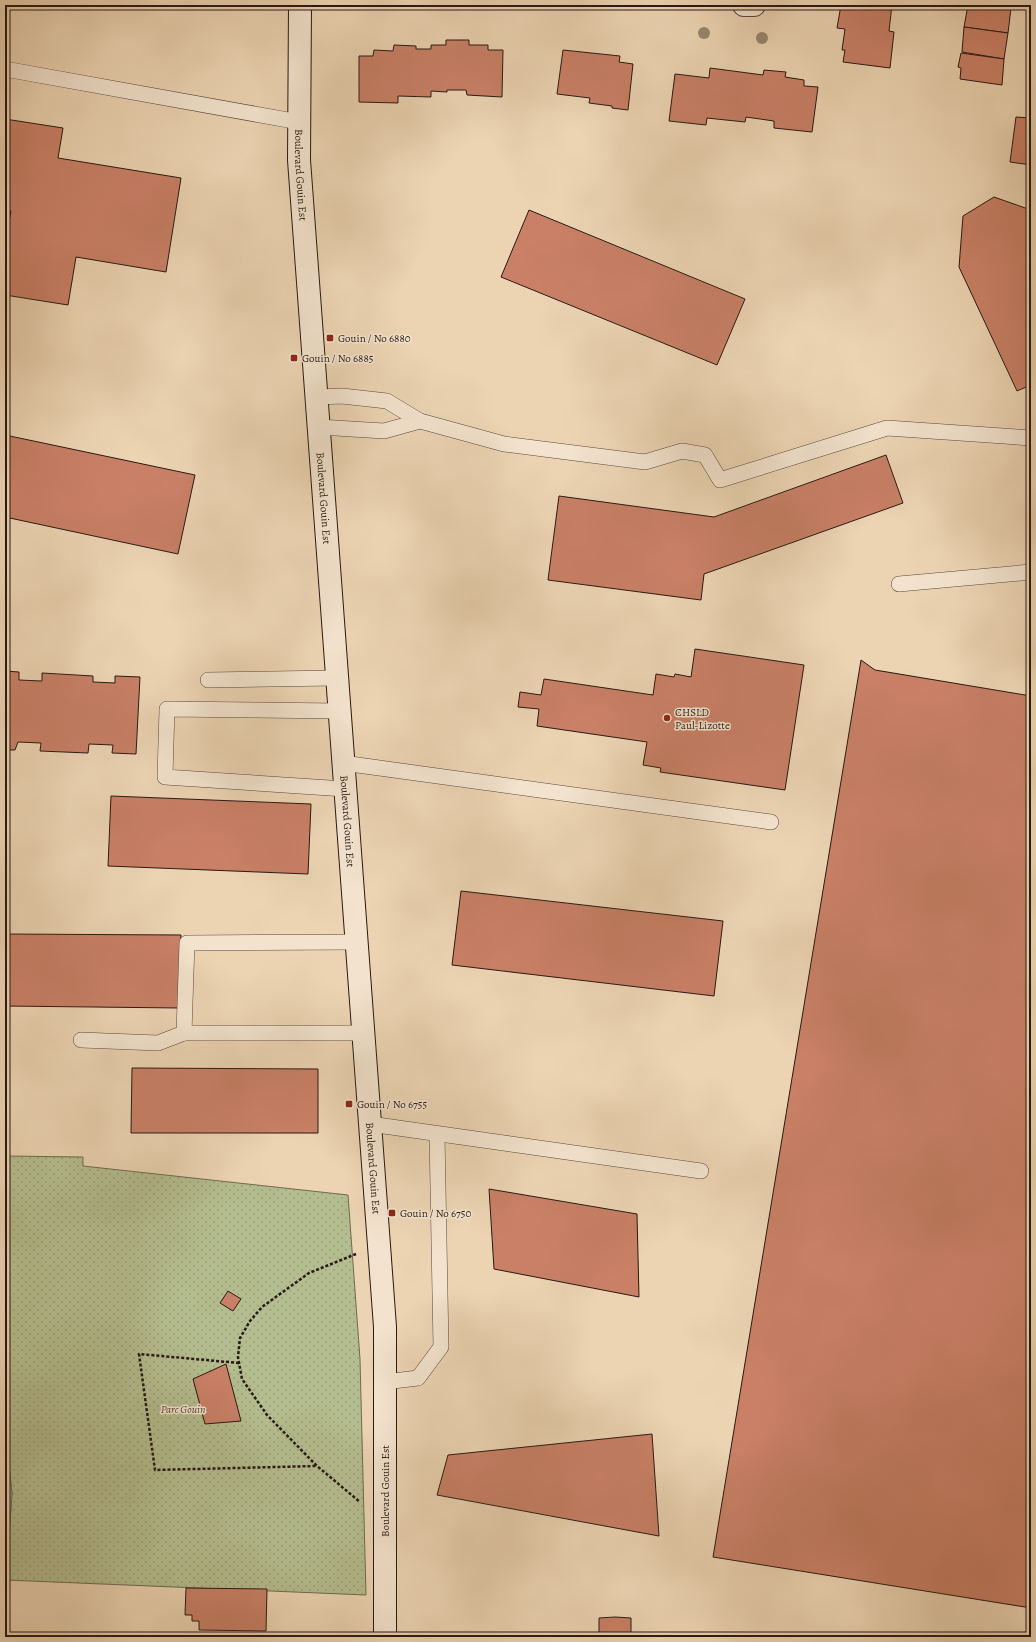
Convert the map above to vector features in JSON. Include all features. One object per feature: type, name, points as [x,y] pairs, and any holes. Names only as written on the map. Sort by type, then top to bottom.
[{"type":"street","name":"Boulevard Gouin Est","points":[[300,5],[299,160],[385,1327],[385,1637]]},
{"type":"street","points":[[744,5],[754,5]]},
{"type":"lane","points":[[5,69],[299,122]]},
{"type":"lane","points":[[317,397],[342,396],[387,401],[420,421],[504,444],[645,462],[682,451],[706,455],[720,480],[887,428],[1031,438]]},
{"type":"lane","points":[[319,427],[384,431],[420,421]]},
{"type":"lane","points":[[899,584],[1031,572]]},
{"type":"lane","points":[[208,680],[336,678]]},
{"type":"lane","points":[[339,712],[167,709],[165,777],[345,789]]},
{"type":"lane","points":[[343,763],[771,822]]},
{"type":"lane","points":[[184,1033],[187,943],[356,942]]},
{"type":"lane","points":[[81,1040],[158,1042],[184,1033],[363,1032]]},
{"type":"lane","points":[[370,1124],[701,1170]]},
{"type":"lane","points":[[385,1382],[418,1378],[441,1347],[437,1134]]},
{"type":"path","points":[[379,1245],[309,1273],[262,1307],[250,1321],[240,1338],[238,1358],[242,1379],[267,1415],[318,1466],[384,1522]]},
{"type":"path","points":[[239,1363],[139,1354],[155,1470],[318,1466]]},
{"type":"green space","name":"Parc Gouin","points":[[5,1156],[83,1157],[83,1166],[348,1195],[360,1359],[366,1595],[6,1580],[12,1493],[5,1430]]},
{"type":"water","points":[[5,1430],[12,1493],[6,1580],[5,1636]]},
{"type":"building","points":[[841,5],[892,5],[889,31],[894,32],[890,68],[843,62],[845,50],[842,50],[845,29],[837,28]]},
{"type":"building","points":[[968,5],[989,5],[1011,8],[1008,33],[964,27]]},
{"type":"building","points":[[984,5],[1008,5],[1008,8]]},
{"type":"building","points":[[964,27],[1008,33],[1004,59],[962,52]]},
{"type":"building","points":[[446,40],[469,40],[469,45],[488,45],[488,50],[503,50],[502,97],[467,95],[466,90],[447,90],[447,92],[431,91],[431,97],[398,96],[398,103],[359,102],[359,56],[373,56],[374,50],[393,51],[394,45],[416,46],[416,49],[431,49],[431,45],[446,45]]},
{"type":"building","points":[[563,50],[620,56],[619,62],[633,64],[628,110],[589,103],[590,98],[557,94]]},
{"type":"building","points":[[961,53],[1004,59],[1002,85],[960,79],[961,68],[958,67]]},
{"type":"building","points":[[710,68],[763,75],[764,70],[786,72],[785,77],[804,80],[804,86],[818,87],[812,132],[774,128],[774,121],[746,117],[745,122],[707,118],[706,125],[669,121],[675,74],[709,78]]},
{"type":"building","points":[[1030,115],[1031,165],[1010,162],[1016,117],[1030,118]]},
{"type":"building","points":[[5,119],[63,128],[58,158],[181,178],[166,272],[76,257],[68,305],[5,295],[5,244],[11,211],[5,210]]},
{"type":"building","points":[[994,197],[1031,210],[1031,385],[1017,391],[959,267],[963,216]]},
{"type":"building","points":[[529,210],[745,299],[717,365],[501,277]]},
{"type":"building","points":[[5,435],[195,475],[178,554],[5,517]]},
{"type":"building","points":[[886,455],[903,503],[704,574],[701,600],[548,580],[559,496],[714,517]]},
{"type":"building","name":"CHSLD Paul-Lizotte","points":[[695,649],[804,665],[785,790],[660,772],[661,768],[643,765],[647,742],[537,726],[539,709],[518,707],[520,692],[541,695],[544,679],[653,695],[656,674],[674,677],[675,674],[691,677]]},
{"type":"building","points":[[861,660],[875,670],[1031,696],[1031,1608],[713,1557]]},
{"type":"building","points":[[5,671],[19,672],[19,680],[42,681],[42,673],[93,676],[93,682],[115,683],[115,676],[140,677],[136,754],[112,753],[113,745],[89,744],[88,753],[40,751],[41,743],[18,742],[15,750],[5,750]]},
{"type":"building","points":[[111,796],[311,804],[308,874],[108,866]]},
{"type":"building","points":[[461,891],[723,921],[714,996],[452,965]]},
{"type":"building","points":[[5,934],[181,935],[180,1008],[5,1006]]},
{"type":"building","points":[[132,1068],[318,1069],[318,1133],[131,1133]]},
{"type":"building","points":[[489,1189],[637,1214],[639,1297],[494,1269]]},
{"type":"building","points":[[228,1291],[241,1299],[233,1311],[220,1303]]},
{"type":"building","points":[[226,1364],[241,1421],[205,1424],[193,1379]]},
{"type":"building","points":[[652,1434],[659,1536],[437,1495],[448,1455]]},
{"type":"building","points":[[186,1588],[267,1589],[266,1631],[199,1630],[199,1621],[192,1621],[192,1615],[185,1615]]},
{"type":"building","points":[[599,1618],[631,1618],[631,1637],[599,1637]]},
{"type":"place","name":"Gouin / No 6880","points":[[330,338]]},
{"type":"place","name":"Gouin / No 6885","points":[[294,358]]},
{"type":"place","name":"CHSLD Paul-Lizotte","points":[[667,718]]},
{"type":"place","name":"Gouin / No 6755","points":[[349,1104]]},
{"type":"place","name":"Gouin / No 6750","points":[[392,1213]]}]
